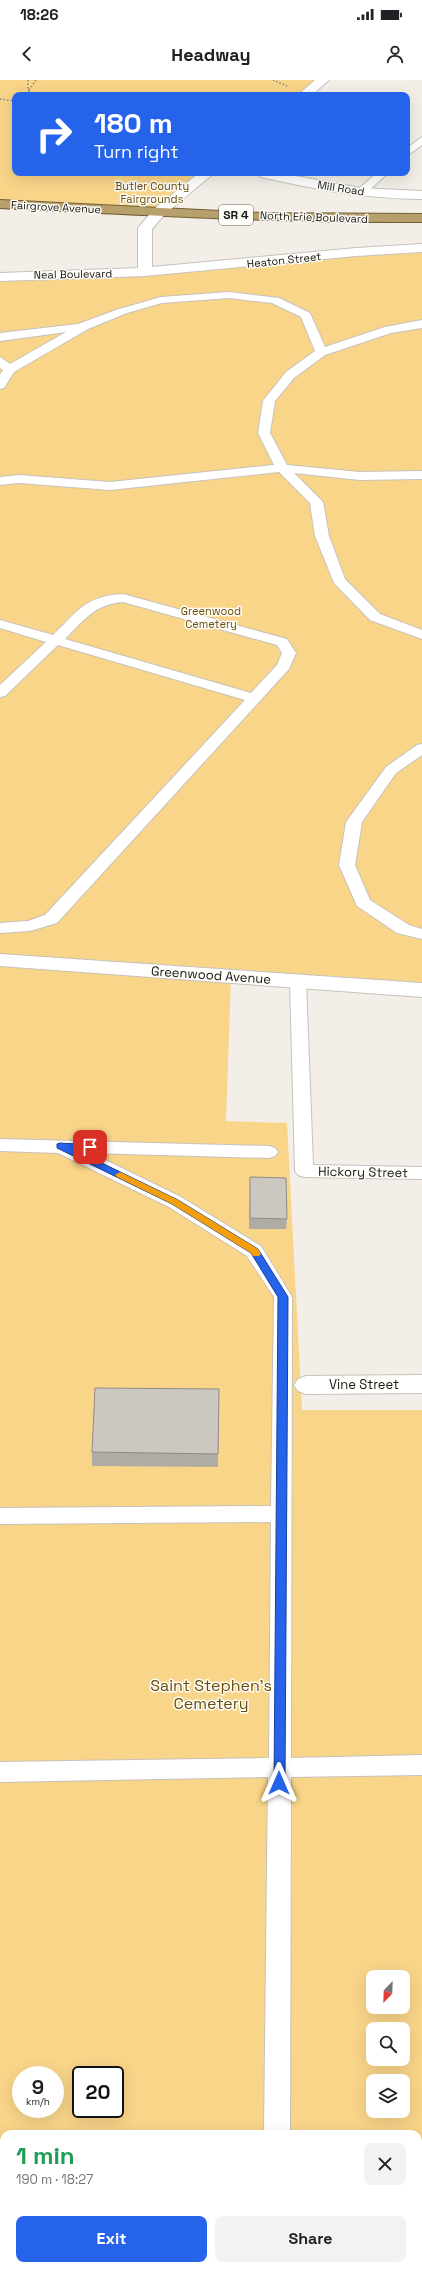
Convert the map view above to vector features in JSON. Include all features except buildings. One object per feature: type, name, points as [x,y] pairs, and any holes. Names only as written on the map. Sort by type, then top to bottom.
[{"type":"highway","name":"Fairgrove Avenue","points":[[0,204],[159,212]]},
{"type":"highway","name":"North Erie Boulevard","points":[[159,212],[382,219],[422,218]]},
{"type":"street","points":[[308,92],[323,80]]},
{"type":"street","points":[[145,272],[144,228],[159,212],[203,176]]},
{"type":"street","name":"Mill Road","points":[[275,176],[327,187],[361,192],[422,195]]},
{"type":"street","name":"Heaton Street","points":[[145,272],[356,252],[422,248]]},
{"type":"street","name":"Neal Boulevard","points":[[0,277],[145,272]]},
{"type":"street","name":"Greenwood Avenue","points":[[0,960],[422,990]]},
{"type":"street","name":"Vine Street","points":[[306,1385],[422,1384]]},
{"type":"lane","points":[[410,150],[422,140]]},
{"type":"lane","points":[[361,192],[373,177]]},
{"type":"lane","points":[[0,385],[9,370],[84,326],[123,311],[161,300],[229,295],[275,300],[306,315],[321,352]]},
{"type":"lane","points":[[422,324],[389,330],[321,352],[290,375],[269,401],[264,433],[282,468],[316,502],[322,536],[339,580],[375,617],[422,635]]},
{"type":"lane","points":[[0,337],[84,326]]},
{"type":"lane","points":[[0,361],[9,370]]},
{"type":"lane","points":[[0,482],[19,479],[110,486],[282,468],[360,476],[422,475]]},
{"type":"lane","points":[[0,693],[91,606],[105,599],[123,598],[282,642],[289,653],[284,666],[51,919],[30,926],[0,928]]},
{"type":"lane","points":[[0,624],[254,698]]},
{"type":"lane","points":[[422,748],[391,770],[354,822],[347,865],[363,903],[404,929],[422,934]]},
{"type":"lane","name":"Hickory Street","points":[[298,981],[304,1171],[422,1173]]},
{"type":"lane","points":[[0,1145],[269,1152]]},
{"type":"lane","points":[[60,1146],[175,1202],[254,1251],[283,1297],[277,2130]]},
{"type":"lane","points":[[0,1516],[281,1514]]},
{"type":"lane","points":[[0,1772],[422,1765]]},
{"type":"path","points":[[28,80],[28,90]]},
{"type":"path","points":[[28,90],[36,80]]},
{"type":"path","points":[[0,98],[12,100]]},
{"type":"green space","name":"Butler County Fairgrounds","points":[[0,80],[323,80],[308,92],[12,92],[12,176],[203,176],[159,212],[0,204]]},
{"type":"green space","name":"Greenwood Cemetery","points":[[422,248],[422,989],[0,959],[0,277],[145,272]]},
{"type":"green space","name":"Saint Stephen’s Cemetery","points":[[0,960],[231,977],[226,1121],[287,1123],[302,1410],[422,1410],[422,2130],[0,2130]]},
{"type":"slow traffic","points":[[120,1175],[175,1202],[254,1251],[256,1254]]},
{"type":"route","points":[[90,1147],[60,1146],[175,1202],[254,1251],[283,1297],[279,1783]]}]
